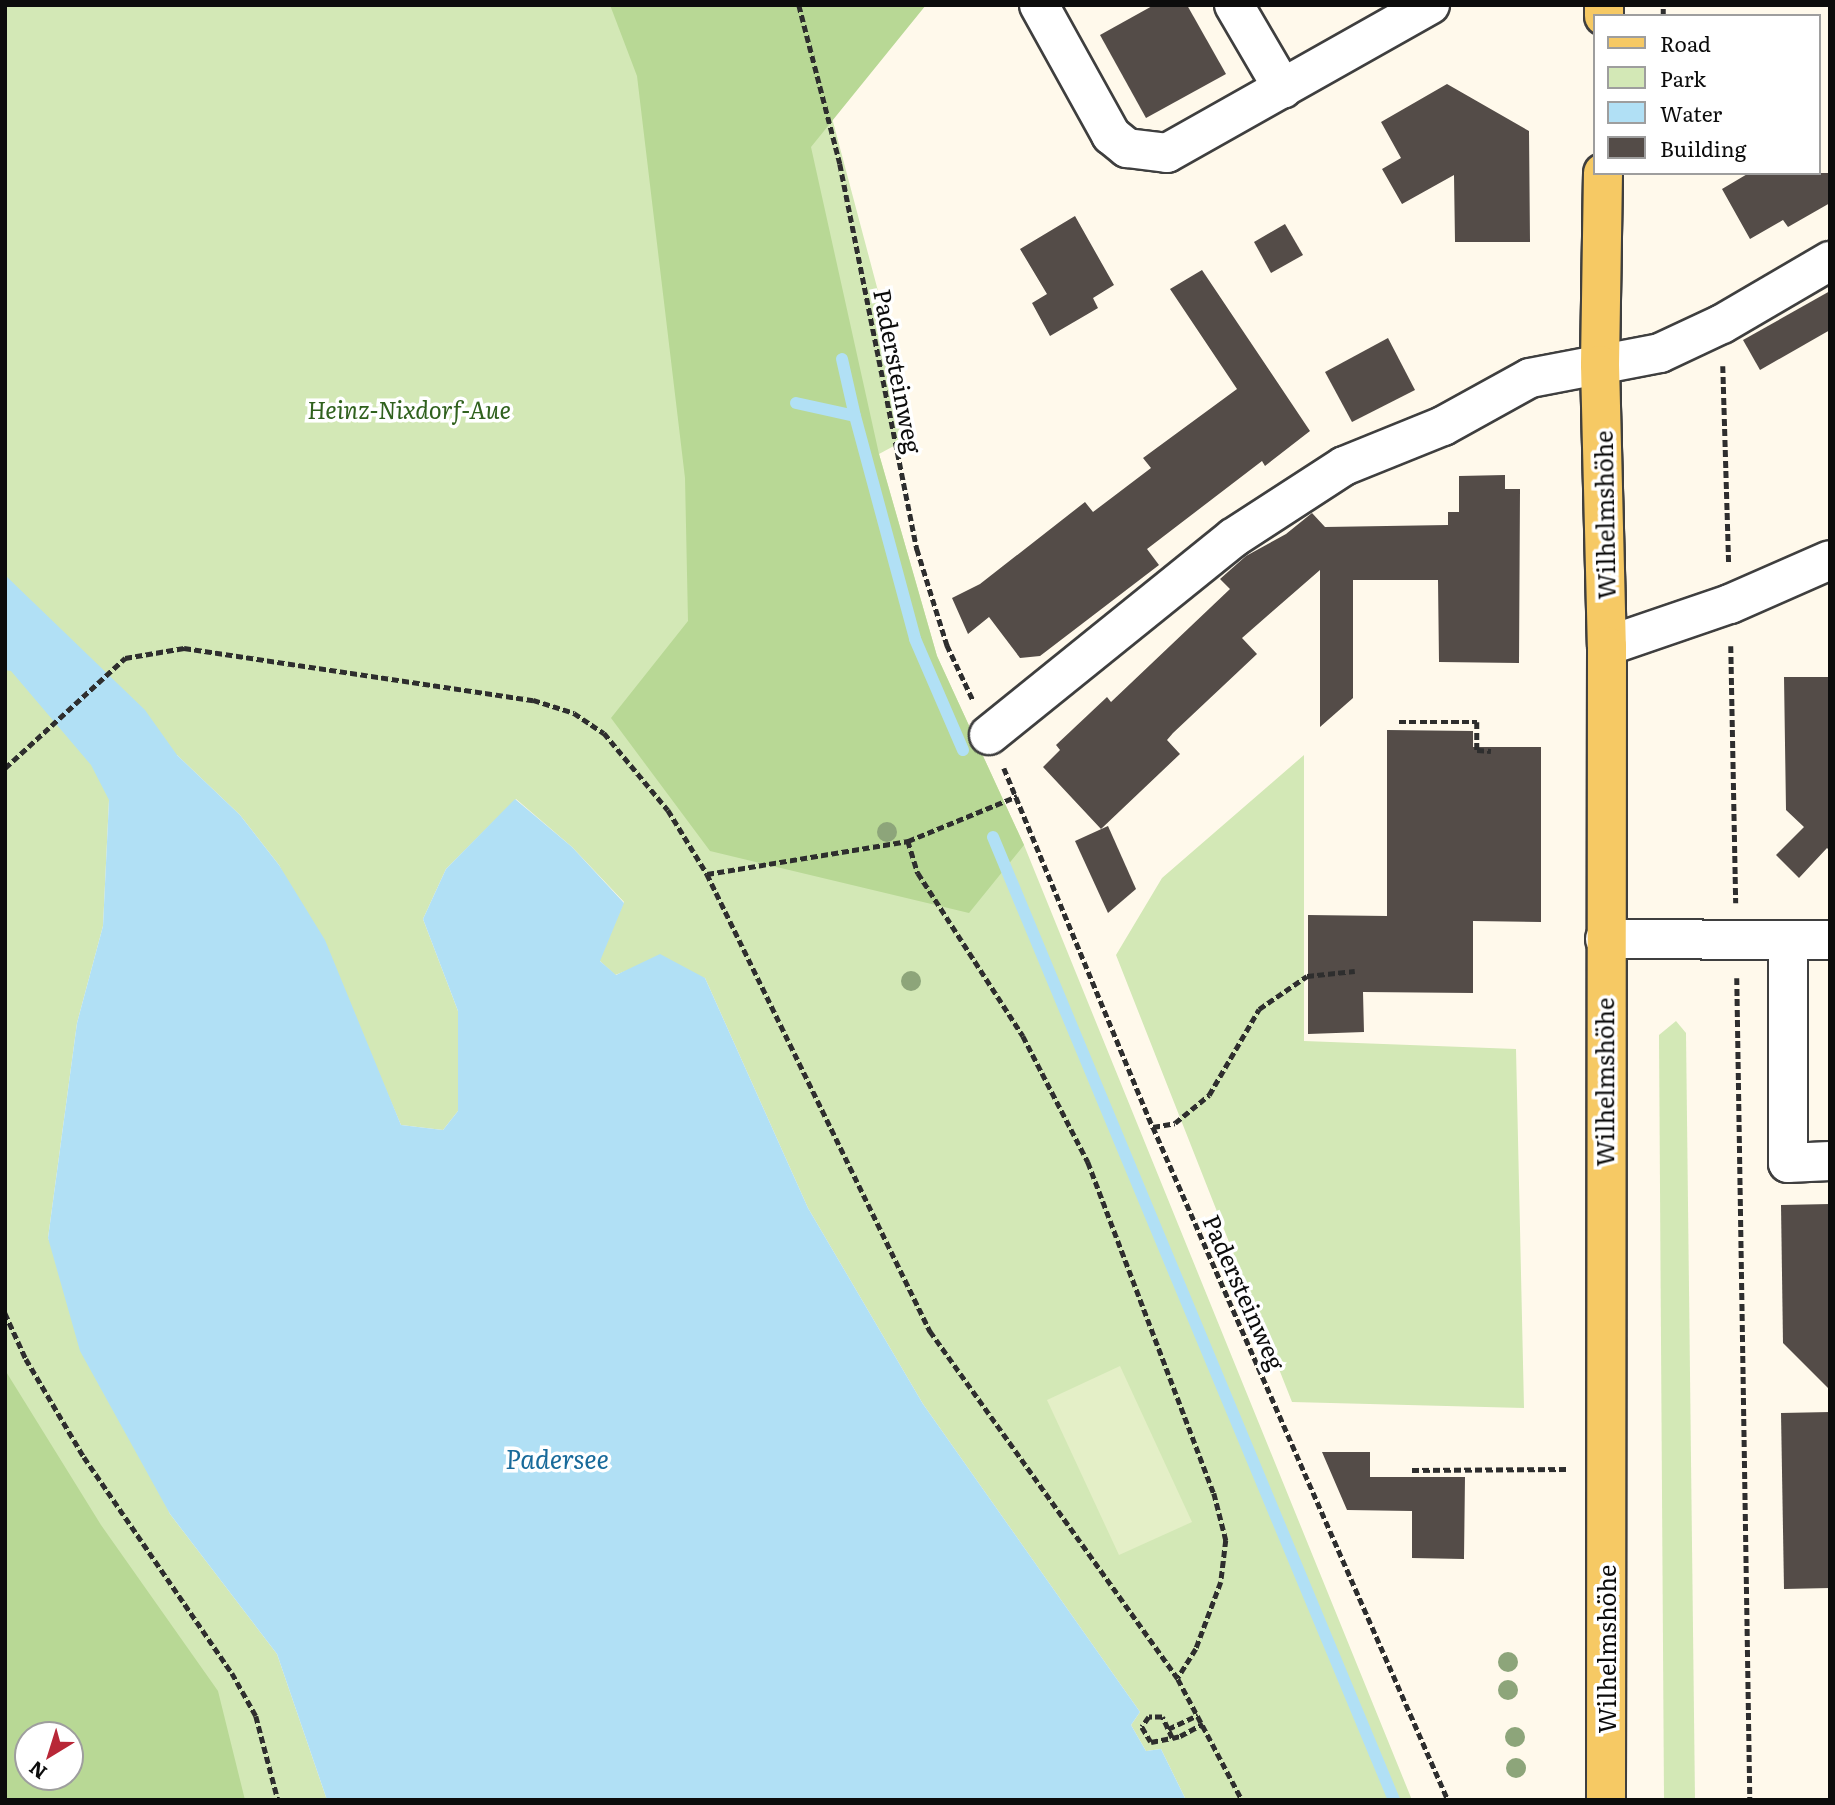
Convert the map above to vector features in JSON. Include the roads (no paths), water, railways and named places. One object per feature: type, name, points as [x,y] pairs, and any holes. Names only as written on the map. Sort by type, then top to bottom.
[{"type":"main road","name":"Wilhelmshöhe","points":[[1603,175],[1600,365],[1607,646],[1606,1800]]},
{"type":"street","points":[[1039,5],[1111,135],[1127,148],[1167,153],[1283,89],[1379,19],[1430,5]]},
{"type":"street","points":[[1234,5],[1283,89]]},
{"type":"street","points":[[989,735],[1233,538],[1344,466],[1443,426],[1530,378],[1660,353],[1722,324],[1830,261]]},
{"type":"street","points":[[1607,646],[1730,604],[1830,561]]},
{"type":"street","points":[[1605,939],[1830,940]]},
{"type":"street","points":[[1788,940],[1788,1163],[1830,1161]]},
{"type":"water","name":"Padersee","points":[[5,575],[145,710],[177,755],[240,815],[279,865],[325,940],[401,1125],[443,1130],[458,1111],[458,1011],[423,919],[446,869],[515,799],[572,847],[624,903],[600,961],[616,975],[660,954],[705,978],[808,1208],[923,1404],[1140,1712],[1131,1725],[1146,1751],[1161,1749],[1186,1800],[327,1800],[277,1654],[170,1514],[80,1351],[48,1238],[77,1023],[103,926],[109,800],[91,765],[11,671],[5,670]]},
{"type":"waterway","points":[[842,359],[855,416]]},
{"type":"waterway","points":[[796,403],[855,416],[915,639],[963,750]]},
{"type":"waterway","points":[[993,837],[1394,1800]]},
{"type":"park label","name":"Heinz-Nixdorf-Aue","points":[[409,409]]}]
